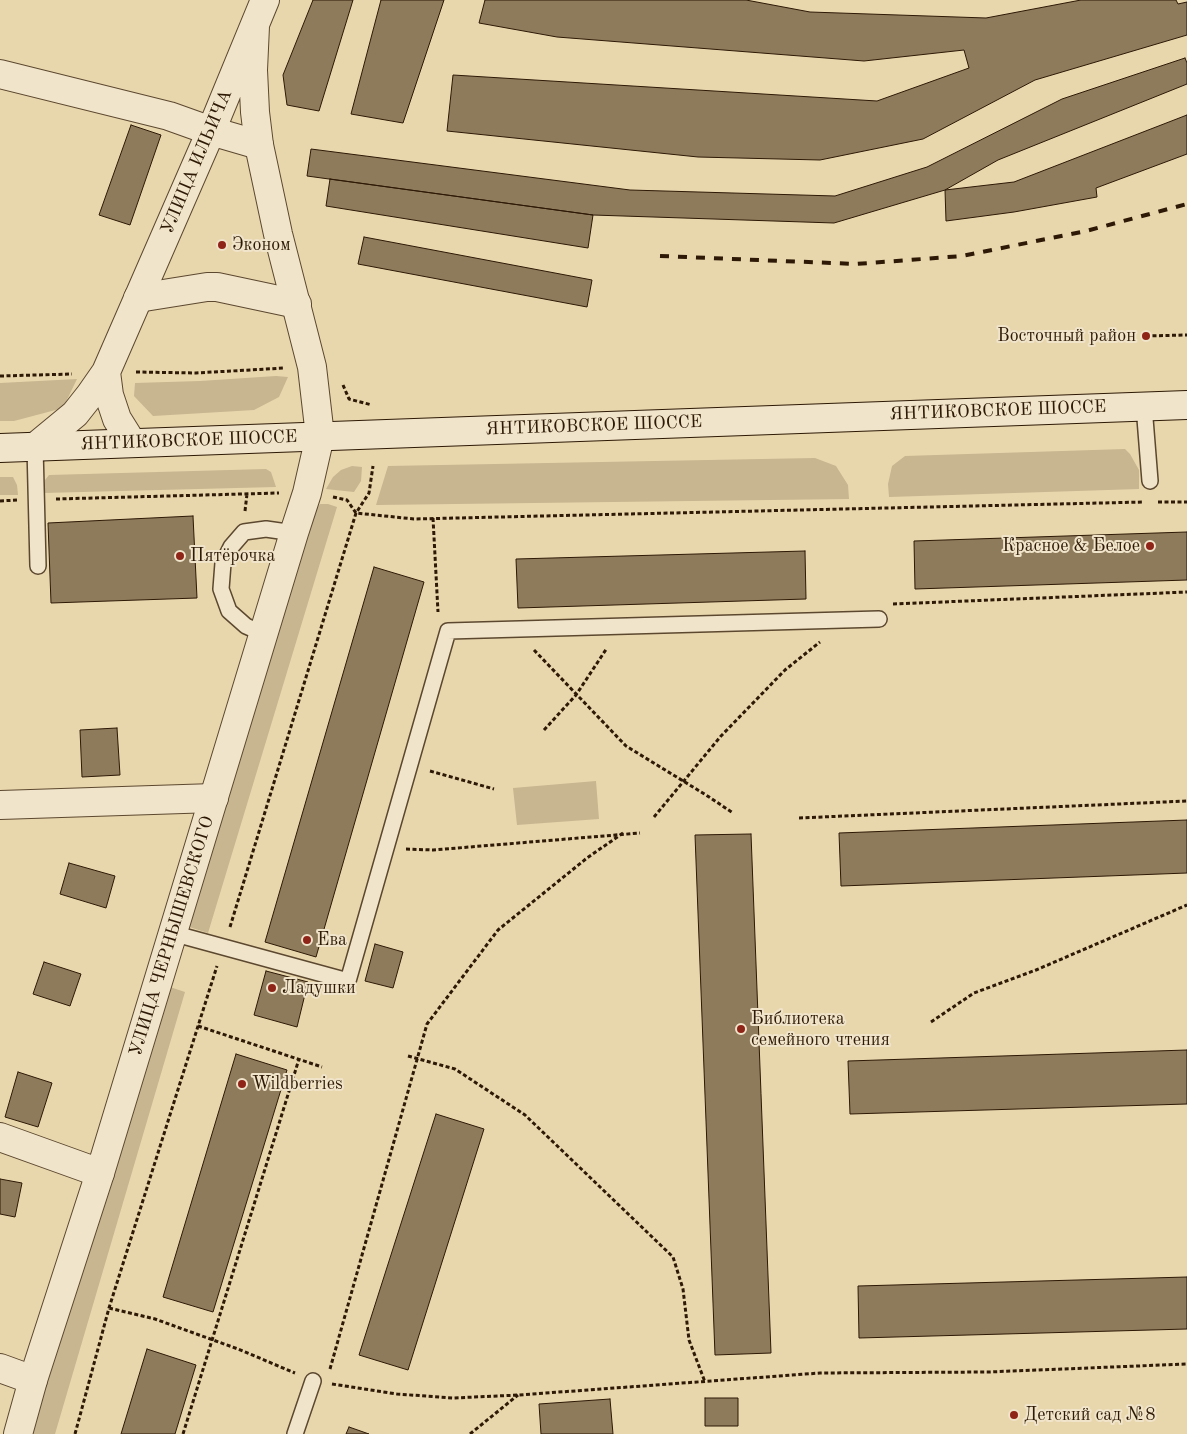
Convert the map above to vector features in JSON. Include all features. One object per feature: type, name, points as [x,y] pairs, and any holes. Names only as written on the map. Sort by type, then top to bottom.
[{"type":"street","name":"УЛИЦА ИЛЬИЧА","points":[[35,447],[75,414],[106,372],[265,0]]},
{"type":"street","name":"УЛИЦА ИЛЬИЧА","points":[[255,26],[253,70],[255,112],[260,145],[278,234],[312,367],[320,436]]},
{"type":"street","points":[[0,74],[169,116],[210,131],[260,145]]},
{"type":"street","points":[[138,298],[207,287],[223,288],[296,304]]},
{"type":"street","points":[[106,372],[109,396],[117,419],[132,443]]},
{"type":"street","name":"ЯНТИКОВСКОЕ ШОССЕ","points":[[0,448],[1187,405]]},
{"type":"street","name":"УЛИЦА ЧЕРНЫШЕВСКОГО","points":[[18,1434],[100,1173],[307,493],[320,436]]},
{"type":"street","points":[[0,805],[214,798]]},
{"type":"street","points":[[0,1137],[100,1173]]},
{"type":"street","points":[[0,1368],[34,1380]]},
{"type":"lane","points":[[1144,406],[1150,481]]},
{"type":"lane","points":[[35,447],[38,566]]},
{"type":"lane","points":[[264,634],[246,626],[229,611],[221,589],[223,563],[231,547],[244,532],[266,529],[294,533]]},
{"type":"lane","points":[[172,933],[348,981],[448,632],[878,619]]},
{"type":"lane","points":[[295,1434],[320,1382]]},
{"type":"path","points":[[1146,336],[1187,335]]},
{"type":"path","points":[[0,376],[106,372],[196,373],[312,367]]},
{"type":"path","points":[[75,1434],[109,1308],[224,946],[356,513],[370,493],[373,466]]},
{"type":"path","points":[[0,500],[307,493],[348,500],[356,513]]},
{"type":"path","points":[[356,513],[414,519],[1148,502]]},
{"type":"path","points":[[1158,502],[1187,502]]},
{"type":"path","points":[[654,817],[682,780],[721,736],[786,670],[847,620]]},
{"type":"path","points":[[544,730],[576,694],[622,627]]},
{"type":"path","points":[[515,630],[626,746],[706,794],[732,813]]},
{"type":"path","points":[[410,765],[494,788]]},
{"type":"path","points":[[799,818],[1187,802]]},
{"type":"path","points":[[320,1382],[427,1024],[498,930],[587,858],[623,833]]},
{"type":"path","points":[[385,849],[433,850],[640,833]]},
{"type":"path","points":[[931,1022],[974,994],[1036,970],[1187,905]]},
{"type":"path","points":[[198,1026],[322,1067]]},
{"type":"path","points":[[408,1056],[455,1069],[525,1115],[673,1257],[684,1289],[690,1340],[705,1382]]},
{"type":"path","points":[[183,1434],[299,1059]]},
{"type":"path","points":[[109,1308],[155,1319],[320,1382],[397,1394],[453,1398],[820,1373],[988,1372],[1187,1364]]},
{"type":"path","points":[[470,1434],[519,1395]]},
{"type":"shaded area","points":[[288,377],[279,397],[254,410],[153,416],[134,396],[135,383]]},
{"type":"shaded area","points":[[77,379],[63,408],[14,421],[0,421],[0,383]]},
{"type":"shaded area","points":[[1125,449],[1139,470],[1139,489],[889,497],[888,484],[892,466],[905,456]]},
{"type":"shaded area","points":[[815,458],[836,466],[848,485],[849,499],[376,505],[388,466]]},
{"type":"shaded area","points":[[352,466],[362,467],[361,481],[354,492],[326,489],[333,477],[341,470]]},
{"type":"shaded area","points":[[266,469],[271,472],[276,487],[43,493],[45,480],[49,475]]},
{"type":"shaded area","points":[[0,477],[13,477],[17,485],[18,495],[0,495]]},
{"type":"shaded area","points":[[320,504],[337,507],[208,933],[186,926],[316,510]]},
{"type":"shaded area","points":[[596,781],[599,819],[517,825],[513,788]]},
{"type":"shaded area","points":[[167,986],[185,992],[55,1434],[32,1434]]},
{"type":"building","points":[[313,0],[353,0],[319,111],[287,105],[283,75]]},
{"type":"building","points":[[381,0],[444,0],[403,123],[351,114]]},
{"type":"building","points":[[485,0],[746,0],[810,12],[986,18],[1081,0],[1176,0],[1178,4],[1187,2],[1187,35],[1035,80],[923,139],[820,160],[698,157],[447,131],[453,75],[877,101],[969,68],[964,50],[864,61],[557,37],[479,23]]},
{"type":"building","points":[[1185,58],[1187,63],[1187,84],[998,160],[945,190],[834,223],[593,215],[307,176],[311,149],[630,190],[835,196],[927,167],[1062,99]]},
{"type":"building","points":[[1187,115],[1187,154],[1096,188],[1097,197],[1014,212],[946,221],[945,190],[1014,182]]},
{"type":"building","points":[[131,125],[161,135],[130,225],[99,215]]},
{"type":"building","points":[[330,179],[593,215],[588,248],[326,206]]},
{"type":"building","points":[[364,237],[592,280],[587,307],[358,264]]},
{"type":"building","points":[[193,516],[197,598],[51,603],[48,523]]},
{"type":"building","points":[[1187,532],[1187,580],[915,589],[914,541]]},
{"type":"building","points":[[805,551],[806,599],[518,608],[516,559]]},
{"type":"building","points":[[374,567],[424,582],[316,957],[265,942]]},
{"type":"building","points":[[117,728],[120,775],[82,777],[80,730]]},
{"type":"building","points":[[1187,820],[1187,873],[841,886],[839,833]]},
{"type":"building","points":[[751,834],[771,1353],[715,1355],[695,835]]},
{"type":"building","points":[[69,863],[115,876],[106,908],[60,894]]},
{"type":"building","points":[[375,944],[403,952],[393,988],[365,981]]},
{"type":"building","points":[[44,962],[81,974],[70,1006],[33,994]]},
{"type":"building","points":[[266,971],[308,982],[297,1027],[254,1015]]},
{"type":"building","points":[[1187,1050],[1187,1104],[850,1114],[848,1061]]},
{"type":"building","points":[[236,1054],[287,1070],[213,1312],[163,1297]]},
{"type":"building","points":[[18,1072],[52,1083],[38,1127],[5,1117]]},
{"type":"building","points":[[436,1114],[484,1129],[408,1370],[359,1355]]},
{"type":"building","points":[[0,1179],[22,1183],[15,1217],[0,1214]]},
{"type":"building","points":[[1187,1277],[1187,1329],[859,1338],[858,1286]]},
{"type":"building","points":[[147,1349],[196,1365],[175,1434],[121,1434]]},
{"type":"building","points":[[705,1398],[738,1398],[738,1426],[705,1426]]},
{"type":"building","points":[[610,1399],[613,1434],[541,1434],[539,1404]]},
{"type":"building","points":[[349,1427],[369,1434],[346,1434]]},
{"type":"railway","points":[[660,256],[856,264],[962,256],[1086,231],[1187,204]]},
{"type":"place","name":"Эконом","points":[[222,245]]},
{"type":"place","name":"Восточный район","points":[[1146,336]]},
{"type":"place","name":"Красное & Белое","points":[[1150,546]]},
{"type":"place","name":"Пятёрочка","points":[[180,556]]},
{"type":"place","name":"Ева","points":[[307,940]]},
{"type":"place","name":"Ладушки","points":[[272,988]]},
{"type":"place","name":"Библиотека семейного чтения","points":[[741,1029]]},
{"type":"place","name":"Wildberries","points":[[242,1084]]},
{"type":"place","name":"Детский сад №8","points":[[1014,1415]]}]
